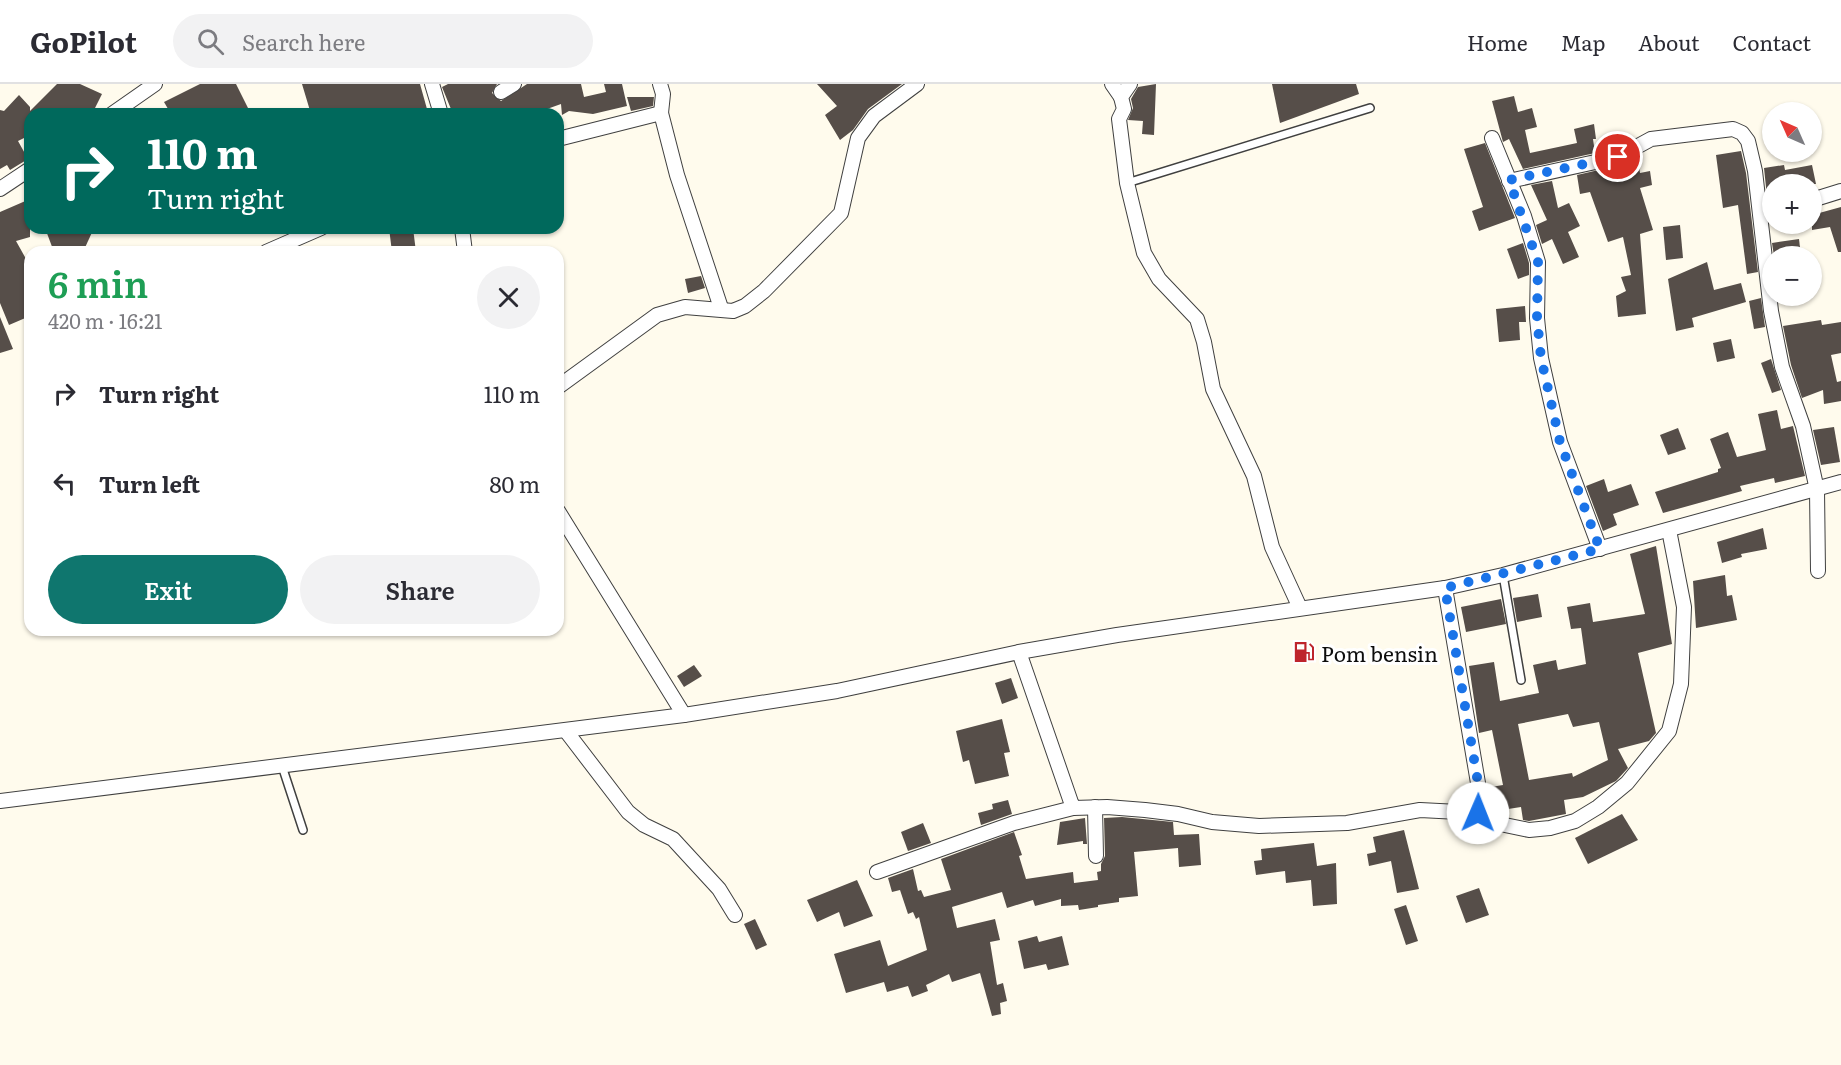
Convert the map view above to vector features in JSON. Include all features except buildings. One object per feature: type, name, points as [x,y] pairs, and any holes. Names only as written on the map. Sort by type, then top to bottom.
[{"type":"street","points":[[121,108],[155,84]]},
{"type":"street","points":[[432,84],[439,108]]},
{"type":"street","points":[[501,92],[514,84]]},
{"type":"street","points":[[660,84],[663,93],[661,113],[677,175],[721,308]]},
{"type":"street","points":[[564,383],[657,315],[685,307],[733,310],[745,306],[764,291],[832,224],[843,203],[849,168],[858,138],[874,116],[917,84]]},
{"type":"street","points":[[1112,84],[1121,97],[1124,109],[1119,119],[1127,183],[1140,238],[1150,267],[1197,319],[1213,389],[1254,476],[1272,546],[1300,608]]},
{"type":"street","points":[[1121,97],[1130,84]]},
{"type":"street","points":[[564,137],[661,113]]},
{"type":"street","points":[[1509,180],[1618,157],[1651,139],[1733,129],[1742,133],[1748,141],[1762,194]]},
{"type":"street","points":[[1492,138],[1538,262],[1537,318],[1541,358],[1560,442],[1600,549]]},
{"type":"street","points":[[0,189],[24,173]]},
{"type":"street","points":[[1822,197],[1841,191]]},
{"type":"street","points":[[280,246],[307,234]]},
{"type":"street","points":[[1768,234],[1775,334],[1782,367],[1803,426],[1817,490],[1818,571]]},
{"type":"street","points":[[0,801],[684,715],[837,691],[1019,652],[1445,588],[1503,575],[1841,482]]},
{"type":"street","points":[[564,521],[684,715]]},
{"type":"street","points":[[877,873],[1014,823],[1073,808],[1095,807],[1167,812],[1212,822],[1259,826],[1347,823],[1420,810],[1478,813],[1500,824],[1529,830],[1550,828],[1575,820],[1598,807],[1627,783],[1669,731],[1681,684],[1684,607],[1670,530]]},
{"type":"street","points":[[1445,588],[1478,783],[1478,813]]},
{"type":"street","points":[[1019,652],[1073,808]]},
{"type":"street","points":[[566,731],[628,812],[644,825],[673,839],[719,889],[735,915]]},
{"type":"street","points":[[1095,807],[1096,856]]},
{"type":"lane","points":[[1127,183],[1370,108]]},
{"type":"lane","points":[[1503,575],[1521,680]]},
{"type":"lane","points":[[282,766],[303,830]]},
{"type":"place","name":"Pom bensin","points":[[1304,652]]},
{"type":"route","points":[[1478,813],[1478,783],[1460,663],[1445,588],[1600,549],[1560,442],[1541,358],[1537,318],[1538,262],[1524,216],[1509,180],[1618,157]]}]
